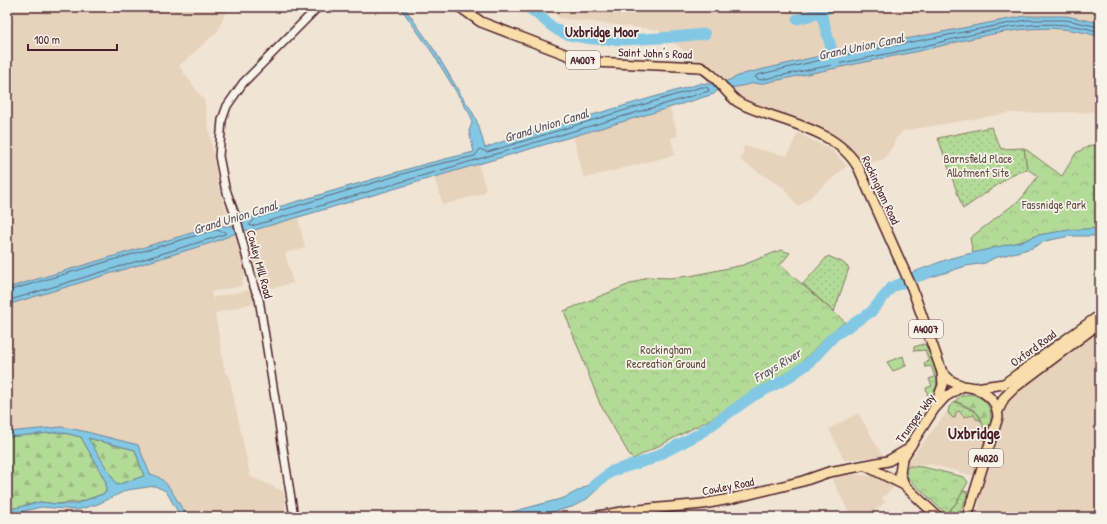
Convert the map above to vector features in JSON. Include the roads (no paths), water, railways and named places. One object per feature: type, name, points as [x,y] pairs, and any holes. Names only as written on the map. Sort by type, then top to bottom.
[{"type":"main road","name":"Saint John's Road","points":[[460,7],[481,22],[578,59],[609,63],[700,67],[707,70],[733,97]]},
{"type":"main road","name":"Rockingham Road","points":[[733,97],[748,107],[821,135],[835,142],[849,153],[859,169],[904,270],[942,372]]},
{"type":"main road","name":"Oxford Road","points":[[975,388],[1001,385],[1007,382],[1100,315]]},
{"type":"main road","name":"Oxford Road","points":[[998,411],[1004,398],[1014,388],[1100,323]]},
{"type":"main road","points":[[942,372],[951,381],[963,386],[975,388],[990,397],[998,411]]},
{"type":"main road","name":"A4007","points":[[934,409],[942,388],[942,372]]},
{"type":"main road","name":"Trumper Way","points":[[904,485],[900,473],[900,465],[907,450],[934,409],[948,395],[963,386]]},
{"type":"main road","name":"A4020","points":[[967,517],[993,436],[998,411]]},
{"type":"main road","name":"Cowley Road","points":[[592,517],[628,511],[703,504],[730,499],[797,483],[829,472],[866,466],[893,459],[907,450]]},
{"type":"main road","points":[[866,466],[904,485],[938,517]]},
{"type":"main road","name":"A4020","points":[[961,517],[970,505]]},
{"type":"street","name":"Cowley Mill Road","points":[[294,517],[259,299],[254,287],[236,220],[225,187],[219,156],[222,120],[227,106],[243,83],[318,7]]},
{"type":"water","points":[[400,7],[404,7],[435,51],[472,111],[478,123],[485,148],[510,139],[702,83],[709,84],[727,81],[743,74],[828,54],[1025,16],[1066,16],[1100,23],[1100,37],[1077,31],[1055,28],[1009,31],[759,84],[755,83],[717,91],[714,94],[652,113],[251,231],[244,230],[214,242],[7,305],[7,288],[215,226],[241,224],[261,212],[425,164],[474,152],[469,131],[472,123],[471,116],[432,52]]},
{"type":"water","points":[[1100,228],[1100,236],[1070,236],[1045,241],[1032,248],[994,258],[985,263],[966,266],[916,282],[911,273],[951,258],[1023,241],[1038,235],[1068,230]]},
{"type":"water","points":[[62,427],[138,445],[150,474],[157,476],[168,486],[190,517],[181,517],[166,491],[155,486],[127,490],[98,504],[77,510],[41,507],[7,515],[7,510],[40,502],[75,504],[106,492],[106,482],[81,437],[60,432],[7,437],[7,432]],"holes":[[[88,438],[135,450],[144,476],[117,485]]]},
{"type":"water","points":[[604,474],[607,480],[587,499],[572,507],[532,517],[493,517],[564,498],[589,485]]},
{"type":"waterway","points":[[527,7],[559,31],[572,36],[590,39],[630,40],[705,34]]},
{"type":"waterway","points":[[797,19],[821,13],[829,7]]},
{"type":"waterway","name":"Grand Union Canal","points":[[821,13],[835,61]]},
{"type":"waterway","name":"Frays River","points":[[594,485],[612,471],[649,460],[699,434],[753,396],[786,379],[809,363],[834,336],[871,312],[892,287],[927,273]]},
{"type":"district","name":"Uxbridge Moor","points":[[602,31]]},
{"type":"district","name":"Uxbridge","points":[[974,433]]},
{"type":"park label","name":"Barnsfield Place Allotment Site","points":[[978,165]]},
{"type":"park label","name":"Fassnidge Park","points":[[1054,204]]},
{"type":"park label","name":"Rockingham Recreation Ground","points":[[666,356]]}]
